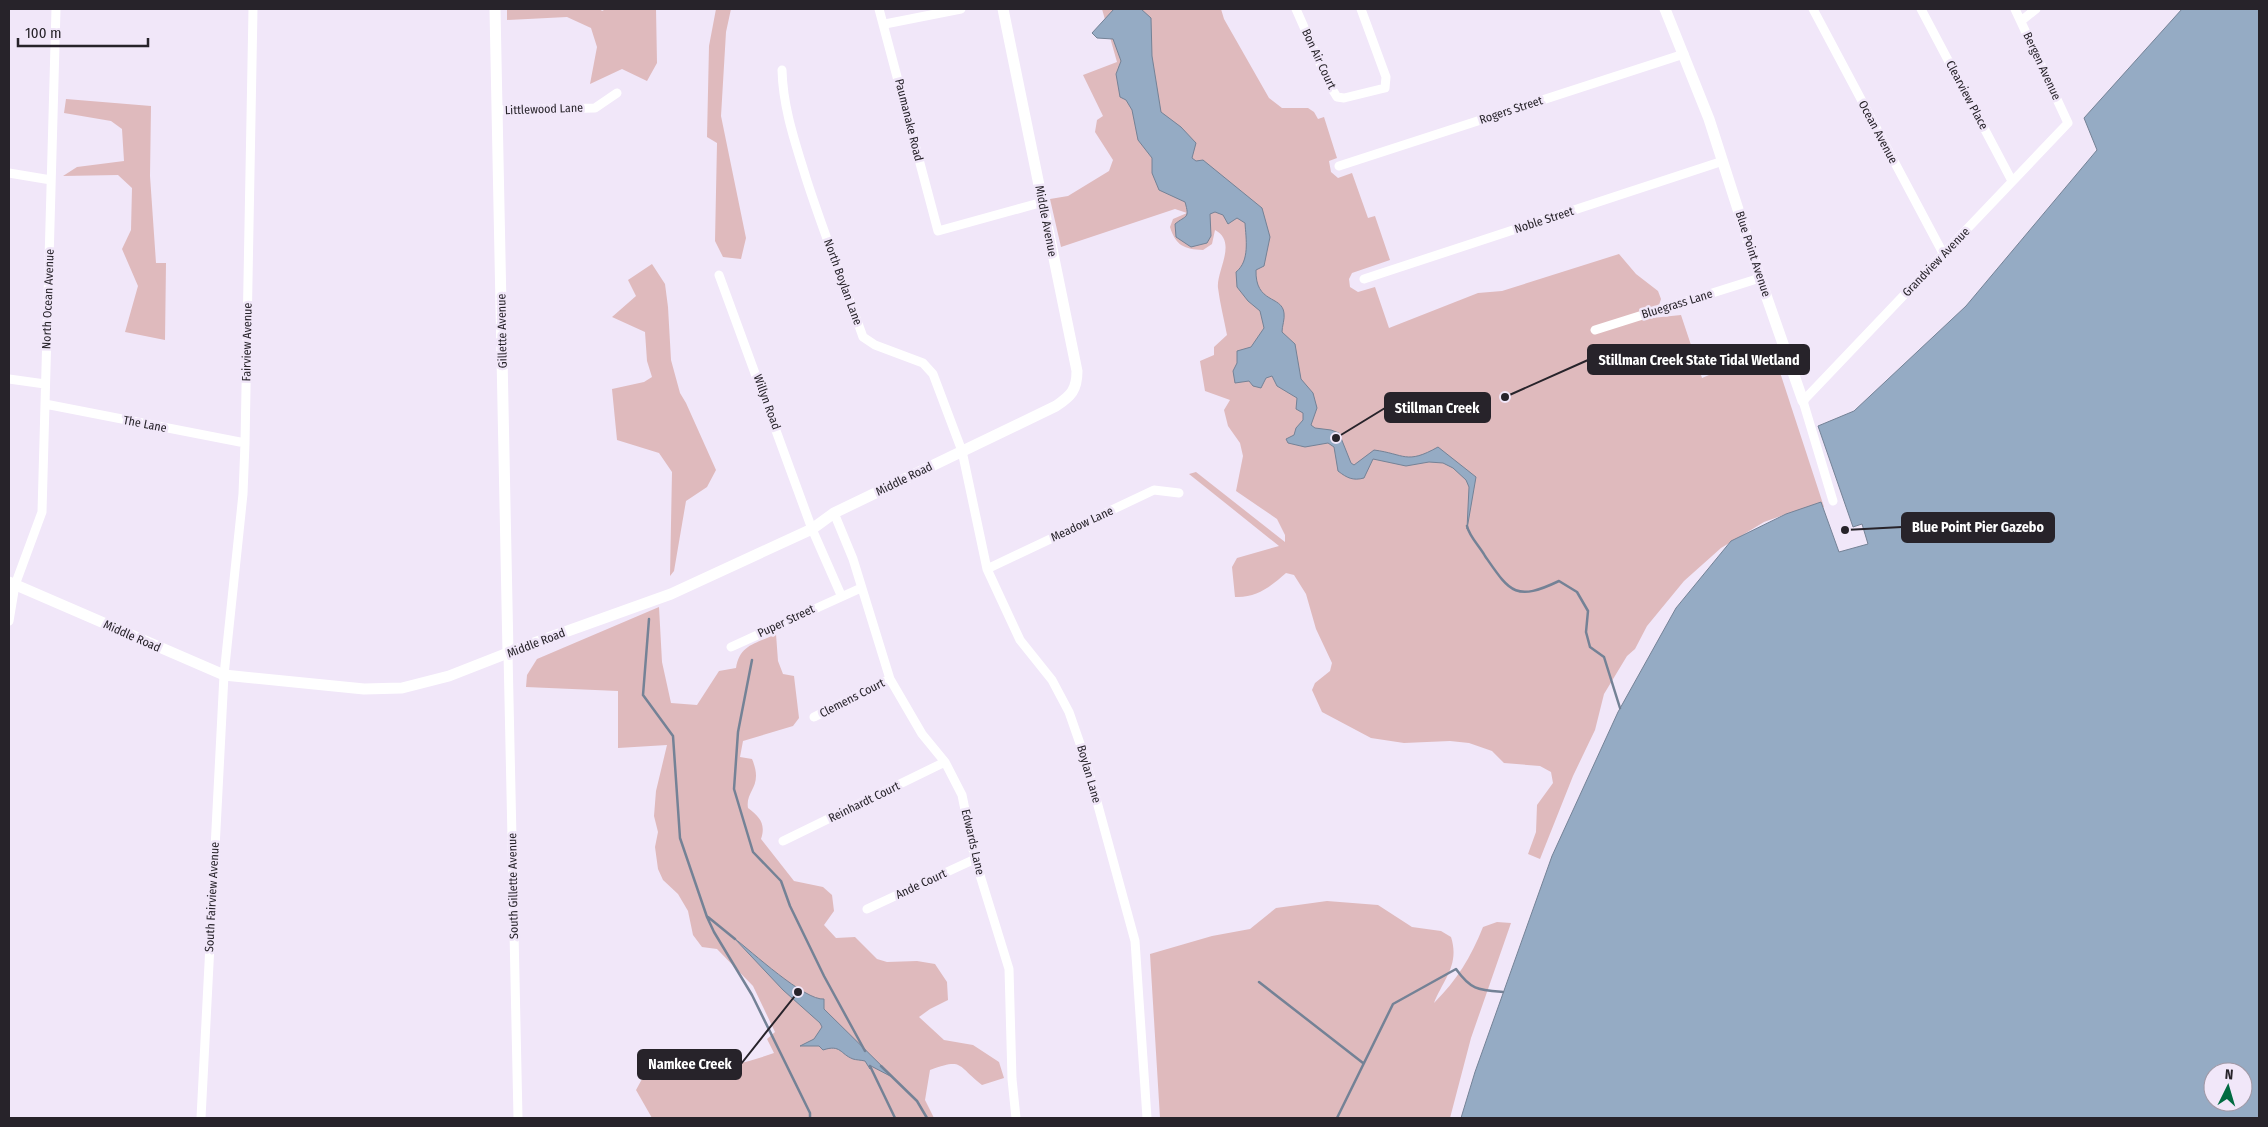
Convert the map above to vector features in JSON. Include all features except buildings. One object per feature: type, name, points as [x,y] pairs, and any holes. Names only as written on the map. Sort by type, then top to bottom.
[{"type":"main road","name":"Gillette Avenue","points":[[495,9],[508,653]]},
{"type":"main road","name":"Middle Avenue","points":[[1003,9],[1077,371],[1077,382],[1072,396],[1039,414]]},
{"type":"main road","name":"Blue Point Avenue","points":[[1665,9],[1684,54],[1723,161],[1760,278],[1803,401]]},
{"type":"main road","name":"Middle Road","points":[[12,584],[224,675],[364,689],[402,688],[421,685],[671,594],[812,529],[834,513],[1039,414]]},
{"type":"street","name":"North Ocean Avenue","points":[[9,621],[12,584],[42,512],[56,9]]},
{"type":"street","name":"Fairview Avenue","points":[[224,675],[243,494],[246,443],[253,9]]},
{"type":"street","name":"Paumanake Road","points":[[879,9],[885,24],[938,231],[1043,202]]},
{"type":"street","points":[[885,24],[961,9]]},
{"type":"street","name":"Bon Air Court","points":[[1296,9],[1329,84],[1337,97],[1344,98],[1385,88],[1386,77],[1361,9]]},
{"type":"street","name":"Ocean Avenue","points":[[1813,9],[1944,255]]},
{"type":"street","name":"Clearview Place","points":[[1921,9],[2012,181]]},
{"type":"street","name":"Bergen Avenue","points":[[2015,9],[2068,123]]},
{"type":"street","points":[[2021,21],[2036,9]]},
{"type":"street","name":"Rogers Street","points":[[1339,166],[1684,54]]},
{"type":"street","name":"North Boylan Lane","points":[[782,70],[785,104],[796,145],[816,209],[863,336],[875,345],[923,363],[933,374],[962,451]]},
{"type":"street","name":"Littlewood Lane","points":[[497,110],[595,108],[616,93]]},
{"type":"street","name":"Grandview Avenue","points":[[1803,401],[2068,123]]},
{"type":"street","name":"Noble Street","points":[[1364,279],[1723,161]]},
{"type":"street","points":[[9,173],[51,180]]},
{"type":"street","name":"Willyn Road","points":[[719,276],[812,529],[841,595]]},
{"type":"street","name":"Bluegrass Lane","points":[[1595,330],[1760,278]]},
{"type":"street","points":[[9,379],[45,384]]},
{"type":"street","name":"Blue Point Avenue","points":[[1803,401],[1834,501]]},
{"type":"street","name":"The Lane","points":[[45,404],[246,443]]},
{"type":"street","name":"Boylan Lane","points":[[962,451],[987,568],[1020,640],[1052,680],[1068,709],[1085,758],[1136,941],[1147,1118]]},
{"type":"street","name":"Meadow Lane","points":[[987,568],[1154,490],[1179,493]]},
{"type":"street","name":"Edwards Lane","points":[[834,513],[853,559],[890,679],[922,734],[945,762],[962,795],[975,859],[1009,969],[1012,1078],[1016,1118]]},
{"type":"street","points":[[841,595],[861,588]]},
{"type":"street","name":"Puper Street","points":[[731,647],[841,595]]},
{"type":"street","name":"South Gillette Avenue","points":[[508,653],[518,1118]]},
{"type":"street","name":"South Fairview Avenue","points":[[201,1118],[224,675]]},
{"type":"street","name":"Clemens Court","points":[[814,717],[890,679]]},
{"type":"street","name":"Reinhardt Court","points":[[783,841],[945,762]]},
{"type":"street","name":"Ande Court","points":[[867,909],[975,859]]},
{"type":"shaded area","points":[[507,9],[600,9],[602,11],[606,9],[656,9],[657,63],[647,81],[622,69],[590,84],[597,47],[591,28],[567,17],[507,20]]},
{"type":"shaded area","points":[[716,9],[731,9],[726,32],[721,116],[746,238],[741,259],[723,257],[715,241],[717,143],[707,137],[709,46]]},
{"type":"shaded area","points":[[1102,9],[1221,9],[1224,19],[1269,98],[1282,108],[1308,108],[1314,112],[1318,119],[1324,117],[1337,158],[1329,161],[1331,172],[1338,178],[1352,173],[1368,218],[1375,216],[1390,260],[1352,273],[1349,279],[1350,287],[1358,292],[1375,287],[1389,328],[1478,293],[1502,291],[1619,254],[1636,274],[1658,291],[1661,299],[1659,305],[1649,308],[1652,318],[1681,315],[1702,378],[1772,348],[1824,507],[1789,513],[1764,522],[1721,548],[1684,581],[1647,626],[1635,649],[1627,656],[1604,694],[1595,730],[1573,776],[1540,859],[1528,854],[1536,832],[1537,805],[1553,783],[1551,772],[1540,766],[1504,763],[1492,751],[1469,743],[1450,741],[1404,743],[1371,738],[1322,712],[1312,690],[1315,683],[1330,671],[1332,663],[1316,629],[1306,594],[1294,575],[1286,573],[1257,594],[1235,597],[1232,567],[1237,558],[1279,546],[1189,474],[1196,472],[1285,542],[1285,535],[1277,519],[1236,491],[1243,456],[1240,443],[1228,426],[1224,410],[1230,400],[1205,391],[1200,361],[1214,355],[1214,347],[1227,335],[1218,288],[1226,249],[1222,235],[1215,230],[1212,244],[1203,250],[1191,249],[1182,245],[1175,238],[1170,227],[1173,219],[1187,213],[1175,209],[1061,247],[1050,199],[1068,196],[1109,171],[1113,160],[1095,132],[1097,120],[1103,116],[1083,75],[1117,62]]},
{"type":"shaded area","points":[[66,99],[151,106],[150,176],[156,263],[166,263],[165,340],[125,332],[138,286],[122,249],[131,230],[132,188],[118,175],[63,176],[77,167],[124,161],[122,129],[111,121],[64,113]]},
{"type":"shaded area","points":[[652,264],[665,284],[671,360],[680,393],[716,470],[707,487],[686,501],[674,571],[670,576],[672,472],[659,453],[617,440],[612,389],[644,382],[652,377],[647,361],[645,332],[612,317],[636,296],[628,280]]},
{"type":"shaded area","points":[[659,607],[662,662],[671,703],[697,705],[719,671],[736,668],[738,660],[745,649],[776,634],[778,661],[783,674],[794,676],[799,718],[793,726],[743,741],[740,757],[752,759],[756,776],[749,797],[748,808],[761,821],[763,829],[761,839],[794,881],[823,887],[832,895],[834,911],[824,925],[836,938],[855,937],[877,959],[887,962],[917,961],[935,964],[947,982],[948,1000],[919,1017],[944,1040],[973,1045],[999,1062],[1004,1078],[982,1085],[963,1068],[955,1064],[930,1070],[925,1100],[934,1118],[652,1118],[636,1090],[642,1079],[692,1073],[774,1053],[767,1039],[775,1032],[753,986],[717,949],[702,947],[693,935],[688,911],[678,894],[663,880],[658,869],[655,847],[658,832],[654,816],[656,791],[667,745],[618,748],[618,691],[526,687],[527,675],[537,659]]},
{"type":"shaded area","points":[[1327,901],[1378,905],[1412,927],[1441,931],[1451,937],[1453,947],[1452,964],[1434,1003],[1463,968],[1483,927],[1497,922],[1511,923],[1471,1038],[1450,1118],[1160,1118],[1150,954],[1212,936],[1250,929],[1276,908]]},
{"type":"water","points":[[1114,9],[1141,9],[1151,18],[1152,56],[1161,112],[1181,127],[1196,143],[1192,158],[1196,161],[1203,160],[1262,208],[1270,237],[1264,266],[1256,270],[1257,281],[1264,294],[1282,307],[1284,315],[1282,332],[1295,344],[1301,379],[1313,393],[1317,408],[1311,425],[1315,428],[1339,433],[1351,463],[1354,465],[1374,450],[1412,457],[1419,456],[1438,447],[1476,477],[1467,529],[1469,487],[1466,480],[1453,468],[1443,463],[1429,462],[1406,466],[1373,459],[1364,478],[1350,478],[1338,471],[1334,447],[1328,443],[1305,447],[1288,443],[1286,439],[1294,435],[1296,428],[1303,420],[1303,413],[1296,409],[1297,398],[1277,386],[1272,376],[1266,378],[1261,388],[1253,386],[1249,381],[1235,383],[1233,371],[1237,363],[1237,351],[1251,347],[1264,328],[1260,311],[1248,301],[1237,287],[1236,272],[1243,262],[1246,249],[1245,223],[1237,218],[1228,224],[1223,215],[1215,212],[1210,214],[1211,236],[1207,243],[1191,247],[1176,237],[1175,224],[1187,214],[1185,202],[1159,190],[1152,173],[1152,158],[1138,140],[1132,110],[1126,100],[1120,97],[1116,74],[1121,61],[1113,39],[1097,38],[1092,33]]},
{"type":"water","points":[[2182,9],[2259,9],[2259,1118],[1461,1118],[1475,1072],[1552,856],[1618,712],[1676,608],[1731,541],[1786,514],[1821,502],[1839,552],[1868,544],[1862,524],[1853,527],[1818,426],[1854,411],[1966,306],[2097,150],[2084,118]]},
{"type":"water","points":[[734,938],[792,984],[804,992],[824,999],[824,1009],[894,1078],[871,1066],[870,1069],[865,1061],[853,1059],[840,1050],[829,1048],[823,1050],[819,1046],[800,1046],[814,1039],[822,1027],[820,1023],[783,990]]},
{"type":"waterway","points":[[1467,526],[1472,538],[1501,578],[1515,590],[1523,592],[1532,591],[1559,581],[1577,592],[1588,611],[1586,632],[1590,647],[1604,657],[1620,708]]},
{"type":"waterway","points":[[649,619],[643,695],[673,736],[680,838],[707,917],[752,995],[810,1113],[810,1118]]},
{"type":"waterway","points":[[752,660],[738,732],[734,789],[753,852],[781,881],[790,906],[824,976],[865,1051]]},
{"type":"waterway","points":[[708,917],[735,939]]},
{"type":"waterway","points":[[1337,1118],[1393,1004],[1456,969],[1466,981],[1476,988],[1503,992]]},
{"type":"waterway","points":[[1259,982],[1363,1063]]},
{"type":"waterway","points":[[870,1066],[895,1118]]},
{"type":"waterway","points":[[881,1066],[917,1101],[927,1118]]},
{"type":"place","name":"Stillman Creek State Tidal Wetland","points":[[1505,397]]},
{"type":"place","name":"Stillman Creek","points":[[1336,438]]},
{"type":"place","name":"Blue Point Pier Gazebo","points":[[1845,530]]},
{"type":"place","name":"Namkee Creek","points":[[798,992]]}]
